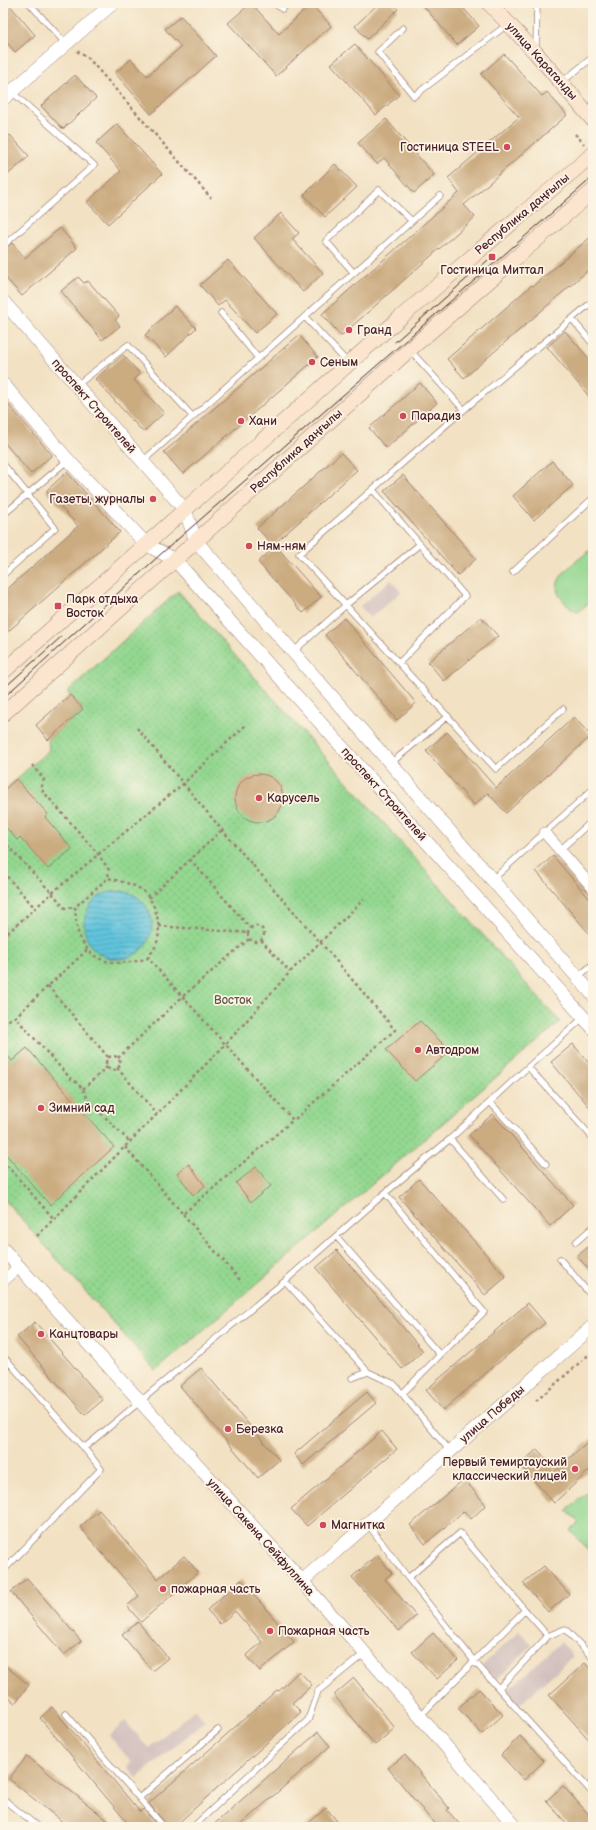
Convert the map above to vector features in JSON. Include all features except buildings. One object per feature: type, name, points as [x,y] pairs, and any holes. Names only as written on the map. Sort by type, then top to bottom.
[{"type":"main road","name":"улица Караганды","points":[[489,3],[536,53],[593,120]]},
{"type":"main road","name":"Республика даңғылы","points":[[3,672],[348,364],[502,230],[589,149]]},
{"type":"main road","name":"Республика даңғылы","points":[[3,714],[410,350],[593,191]]},
{"type":"street","points":[[8,95],[113,3]]},
{"type":"street","name":"проспект Строителей","points":[[3,301],[185,510]]},
{"type":"street","points":[[3,384],[68,460],[146,544]]},
{"type":"street","points":[[185,510],[196,541]]},
{"type":"street","name":"проспект Строителей","points":[[196,541],[294,651],[593,995]]},
{"type":"street","name":"проспект Строителей","points":[[146,544],[175,560],[593,1028]]},
{"type":"street","points":[[545,833],[593,888]]},
{"type":"street","name":"улица Сакена Сейфуллина","points":[[3,1249],[302,1581],[516,1827]]},
{"type":"street","points":[[3,1281],[19,1267]]},
{"type":"street","name":"улица Победы","points":[[302,1581],[593,1326]]},
{"type":"lane","points":[[29,3],[66,44]]},
{"type":"lane","points":[[274,3],[282,9],[288,3]]},
{"type":"lane","points":[[536,53],[537,3]]},
{"type":"lane","points":[[403,28],[378,52],[414,96],[508,24]]},
{"type":"lane","points":[[562,83],[593,57]]},
{"type":"lane","points":[[3,246],[94,165],[8,95]]},
{"type":"lane","points":[[354,272],[326,241],[380,190],[412,221]]},
{"type":"lane","points":[[143,462],[440,196]]},
{"type":"lane","points":[[563,709],[496,769],[299,554],[464,410],[593,301]]},
{"type":"lane","points":[[221,313],[258,358]]},
{"type":"lane","points":[[305,316],[348,364]]},
{"type":"lane","points":[[572,319],[593,344]]},
{"type":"lane","points":[[77,386],[128,345],[193,417]]},
{"type":"lane","points":[[410,350],[464,410]]},
{"type":"lane","points":[[3,515],[68,460]]},
{"type":"lane","points":[[3,464],[54,528],[3,575]]},
{"type":"lane","points":[[373,490],[465,596],[399,663]]},
{"type":"lane","points":[[513,572],[593,498]]},
{"type":"lane","points":[[294,651],[346,605],[420,544]]},
{"type":"lane","points":[[391,763],[448,716]]},
{"type":"lane","points":[[493,879],[593,789]]},
{"type":"lane","points":[[560,850],[593,820]]},
{"type":"lane","points":[[578,977],[593,964]]},
{"type":"lane","points":[[84,1448],[285,1281],[385,1193],[450,1139],[584,1017]]},
{"type":"lane","points":[[528,1067],[593,1138]]},
{"type":"lane","points":[[490,1102],[546,1164]]},
{"type":"lane","points":[[450,1139],[503,1199]]},
{"type":"lane","points":[[385,1193],[484,1312],[402,1394]]},
{"type":"lane","points":[[576,1242],[593,1227]]},
{"type":"lane","points":[[336,1236],[440,1355]]},
{"type":"lane","points":[[560,1259],[593,1298]]},
{"type":"lane","points":[[285,1281],[368,1372],[394,1384],[450,1451]]},
{"type":"lane","points":[[3,1364],[7,1360],[101,1469],[3,1570]]},
{"type":"lane","points":[[352,1378],[368,1372]]},
{"type":"lane","points":[[367,1523],[408,1578],[474,1661],[593,1793]]},
{"type":"lane","points":[[408,1578],[460,1533],[548,1636]]},
{"type":"lane","points":[[420,1716],[525,1610]]},
{"type":"lane","points":[[499,1688],[548,1636],[565,1629],[593,1658]]},
{"type":"lane","points":[[193,1827],[308,1720],[318,1691],[365,1653]]},
{"type":"lane","points":[[66,1714],[164,1827]]},
{"type":"lane","points":[[139,1798],[218,1730]]},
{"type":"lane","points":[[588,1788],[593,1782]]},
{"type":"lane","points":[[3,1799],[38,1827]]},
{"type":"path","points":[[66,44],[89,59],[211,198]]},
{"type":"path","points":[[575,134],[589,149]]},
{"type":"path","points":[[3,937],[52,893],[184,783],[247,724]]},
{"type":"path","points":[[137,728],[222,830],[395,1030],[183,1214]]},
{"type":"path","points":[[3,841],[65,908],[75,907],[108,878],[109,870],[98,854],[41,789],[44,779],[32,765]]},
{"type":"path","points":[[149,898],[222,830]]},
{"type":"path","points":[[190,859],[250,928]]},
{"type":"path","points":[[3,872],[35,908]]},
{"type":"path","points":[[75,907],[78,931],[86,950],[104,962],[131,963],[148,958],[157,945],[159,926],[154,904],[142,890],[108,878]]},
{"type":"path","points":[[37,1236],[225,1045],[290,972],[364,899]]},
{"type":"path","points":[[159,926],[248,933]]},
{"type":"path","points":[[249,939],[257,942],[261,940],[264,934],[263,930],[257,926],[250,928]]},
{"type":"path","points":[[249,939],[248,933],[250,928]]},
{"type":"path","points":[[118,1058],[182,997],[249,939]]},
{"type":"path","points":[[261,940],[290,972]]},
{"type":"path","points":[[3,1020],[4,1022],[14,1017],[86,950]]},
{"type":"path","points":[[148,958],[293,1120]]},
{"type":"path","points":[[48,986],[108,1057]]},
{"type":"path","points":[[14,1017],[71,1080],[78,1082],[83,1088],[88,1100],[130,1142]]},
{"type":"path","points":[[108,1057],[115,1056],[118,1058]]},
{"type":"path","points":[[107,1067],[106,1064],[108,1057]]},
{"type":"path","points":[[107,1067],[112,1070],[117,1068],[120,1063],[118,1058]]},
{"type":"path","points":[[83,1088],[107,1067]]},
{"type":"path","points":[[117,1068],[157,1114]]},
{"type":"path","points":[[125,1147],[240,1280]]},
{"type":"path","points":[[3,1161],[54,1219]]},
{"type":"path","points":[[536,1401],[593,1351]]},
{"type":"shaded area","points":[[391,580],[401,592],[370,618],[360,606]]},
{"type":"shaded area","points":[[519,1631],[533,1645],[496,1680],[482,1666]]},
{"type":"shaded area","points":[[561,1642],[573,1656],[518,1706],[506,1692]]},
{"type":"shaded area","points":[[195,1709],[205,1721],[137,1778],[127,1766],[132,1762],[109,1736],[125,1721],[149,1748]]},
{"type":"green space","points":[[593,548],[593,599],[578,612],[571,609],[562,599],[558,592],[557,585],[560,577],[566,570]]},
{"type":"green space","name":"Восток","points":[[178,591],[560,1022],[156,1371],[3,1198],[3,791],[49,750],[48,740],[83,709],[67,692]]},
{"type":"green space","points":[[593,1487],[593,1556],[570,1530],[579,1523],[567,1510]]},
{"type":"water","points":[[111,891],[125,891],[137,896],[147,906],[152,918],[152,932],[147,944],[137,954],[125,959],[111,959],[99,954],[89,944],[84,932],[84,918],[89,906],[99,896]]},
{"type":"tram line","points":[[3,698],[162,553],[593,177]]},
{"type":"tram line","points":[[395,342],[488,260]]},
{"type":"tram line","points":[[3,689],[61,637]]},
{"type":"place","name":"Гостиница STEEL","points":[[507,147]]},
{"type":"place","name":"Гостиница Миттал","points":[[492,257]]},
{"type":"place","name":"Гранд","points":[[349,330]]},
{"type":"place","name":"Сеным","points":[[312,362]]},
{"type":"place","name":"Парадиз","points":[[403,416]]},
{"type":"place","name":"Хани","points":[[241,421]]},
{"type":"place","name":"Газеты, журналы","points":[[153,499]]},
{"type":"place","name":"Ням-ням","points":[[249,546]]},
{"type":"place","name":"Парк отдыха Восток","points":[[58,606]]},
{"type":"place","name":"Карусель","points":[[259,798]]},
{"type":"place","name":"Автодром","points":[[418,1050]]},
{"type":"place","name":"Зимний сад","points":[[41,1108]]},
{"type":"place","name":"Канцтовары","points":[[41,1334]]},
{"type":"place","name":"Березка","points":[[228,1429]]},
{"type":"place","name":"Первый темиртауский классический лицей","points":[[575,1469]]},
{"type":"place","name":"Магнитка","points":[[323,1525]]},
{"type":"place","name":"пожарная часть","points":[[163,1589]]},
{"type":"place","name":"Пожарная часть","points":[[270,1631]]}]
